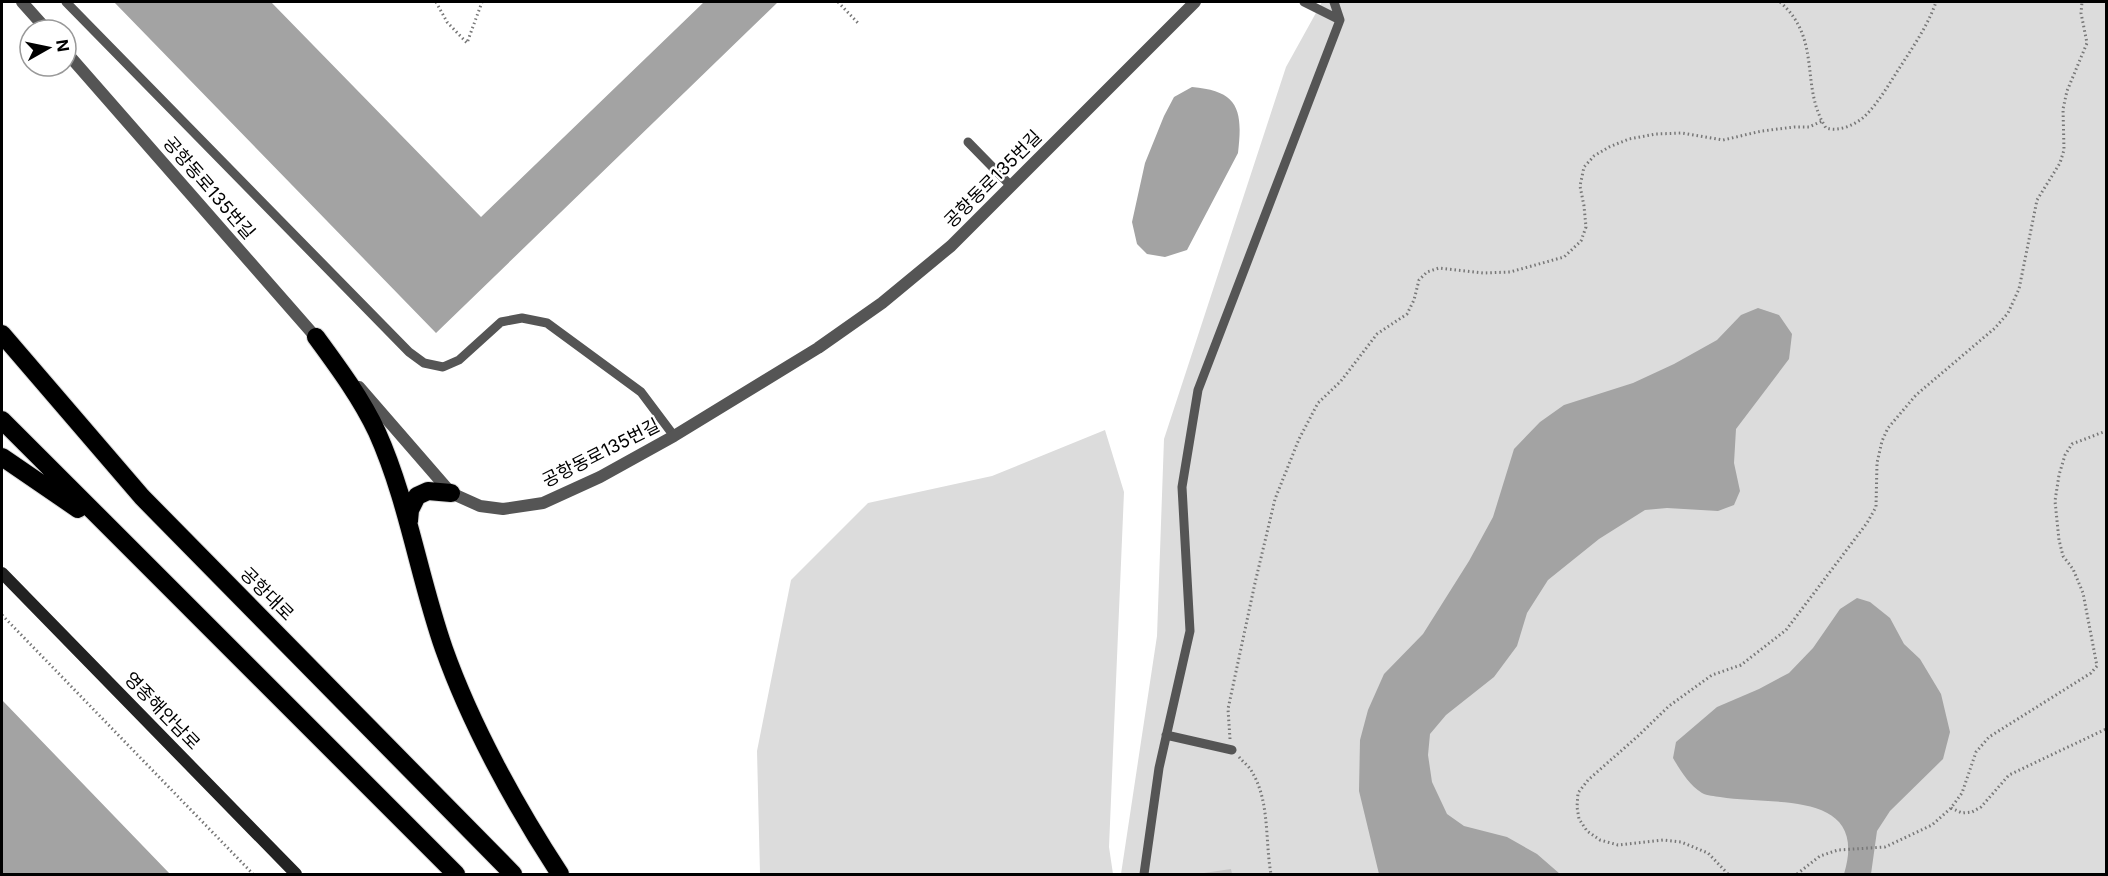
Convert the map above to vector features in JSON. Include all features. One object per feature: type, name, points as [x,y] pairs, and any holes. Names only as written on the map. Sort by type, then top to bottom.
[{"type":"highway","name":"공항대로","points":[[2,334],[142,497],[513,874]]},
{"type":"highway","points":[[316,337],[354,390],[377,432],[395,482],[434,618],[462,695],[536,836],[560,874]]},
{"type":"highway","points":[[2,420],[456,874]]},
{"type":"highway","points":[[2,457],[112,532]]},
{"type":"highway","points":[[409,532],[410,510],[417,496],[428,491],[451,493]]},
{"type":"main road","name":"영종해안남로","points":[[2,573],[296,874]]},
{"type":"street","points":[[22,2],[36,18]]},
{"type":"street","name":"공항동로135번길","points":[[78,66],[451,493],[480,506],[503,509],[543,503],[600,477],[674,436],[818,348],[882,303],[951,246],[1194,2]]},
{"type":"lane","points":[[66,2],[409,352],[424,363],[443,367],[459,360],[501,321],[522,318],[547,323],[641,392],[674,436]]},
{"type":"lane","points":[[1304,2],[1340,20]]},
{"type":"lane","points":[[1144,874],[1166,735],[1190,630],[1182,487],[1198,390],[1340,20],[1334,2]]},
{"type":"lane","points":[[968,142],[1011,186]]},
{"type":"lane","points":[[1166,735],[1232,750]]},
{"type":"path","points":[[436,2],[447,22],[466,43],[482,2]]},
{"type":"path","points":[[838,2],[858,23]]},
{"type":"path","points":[[1780,2],[1797,20],[1807,48],[1814,98],[1822,122],[1826,128],[1833,130],[1845,128],[1863,118],[1877,103],[1932,15],[1936,2]]},
{"type":"path","points":[[1728,874],[1708,853],[1681,842],[1663,840],[1618,845],[1600,840],[1587,831],[1579,819],[1578,793],[1588,780],[1686,692],[1712,675],[1742,664],[1786,630],[1867,523],[1876,507],[1877,463],[1882,441],[1888,428],[1916,395],[1995,328],[2008,314],[2019,289],[2037,200],[2060,163],[2064,150],[2063,109],[2067,91],[2086,43],[2081,13],[2082,2]]},
{"type":"path","points":[[1271,874],[1267,853],[1266,820],[1259,788],[1252,771],[1232,750],[1228,709],[1275,499],[1299,439],[1318,403],[1341,381],[1377,334],[1407,314],[1414,300],[1419,280],[1427,272],[1439,268],[1483,273],[1510,272],[1564,257],[1581,241],[1586,227],[1580,186],[1584,167],[1594,156],[1609,147],[1656,134],[1682,133],[1723,140],[1762,131],[1809,127],[1822,122]]},
{"type":"path","points":[[1797,874],[1820,856],[1838,850],[1885,847],[1932,825],[1951,808],[1962,793],[1976,752],[1989,737],[2091,673],[2097,666],[2083,592],[2073,569],[2063,556],[2055,501],[2065,455],[2072,444],[2106,431]]},
{"type":"path","points":[[2,615],[253,874]]},
{"type":"path","points":[[1951,808],[1962,813],[1972,812],[1981,807],[2009,775],[2106,729]]},
{"type":"shaded area","points":[[114,2],[271,2],[481,217],[704,2],[778,2],[436,333]]},
{"type":"shaded area","points":[[1322,2],[2106,2],[2106,874],[1121,874],[1157,636],[1164,439],[1286,67]]},
{"type":"shaded area","points":[[1192,87],[1220,93],[1229,98],[1234,105],[1240,125],[1238,153],[1187,250],[1165,257],[1147,254],[1137,244],[1132,222],[1145,163],[1174,97]]},
{"type":"shaded area","points":[[1758,308],[1779,315],[1792,334],[1789,359],[1736,429],[1734,463],[1740,491],[1734,505],[1718,511],[1667,508],[1645,510],[1599,539],[1548,580],[1527,613],[1517,646],[1494,677],[1446,715],[1430,734],[1428,755],[1432,782],[1447,814],[1464,826],[1507,837],[1537,854],[1560,874],[1379,874],[1359,791],[1360,740],[1368,710],[1384,674],[1423,634],[1469,561],[1493,517],[1514,449],[1540,422],[1564,405],[1633,383],[1674,364],[1717,340],[1741,315]]},
{"type":"shaded area","points":[[1105,430],[1124,492],[1109,847],[1113,874],[760,874],[757,751],[791,580],[868,503],[992,476]]},
{"type":"shaded area","points":[[1857,598],[1870,602],[1890,618],[1904,644],[1920,659],[1941,694],[1950,732],[1943,759],[1890,811],[1877,831],[1871,874],[1844,874],[1848,846],[1843,827],[1830,814],[1811,807],[1789,803],[1704,794],[1689,782],[1673,758],[1676,742],[1717,707],[1789,673],[1813,648],[1840,609]]},
{"type":"shaded area","points":[[2,700],[170,874],[2,874]]},
{"type":"building","points":[[1231,869],[1232,874],[1204,874],[1204,873]]}]
